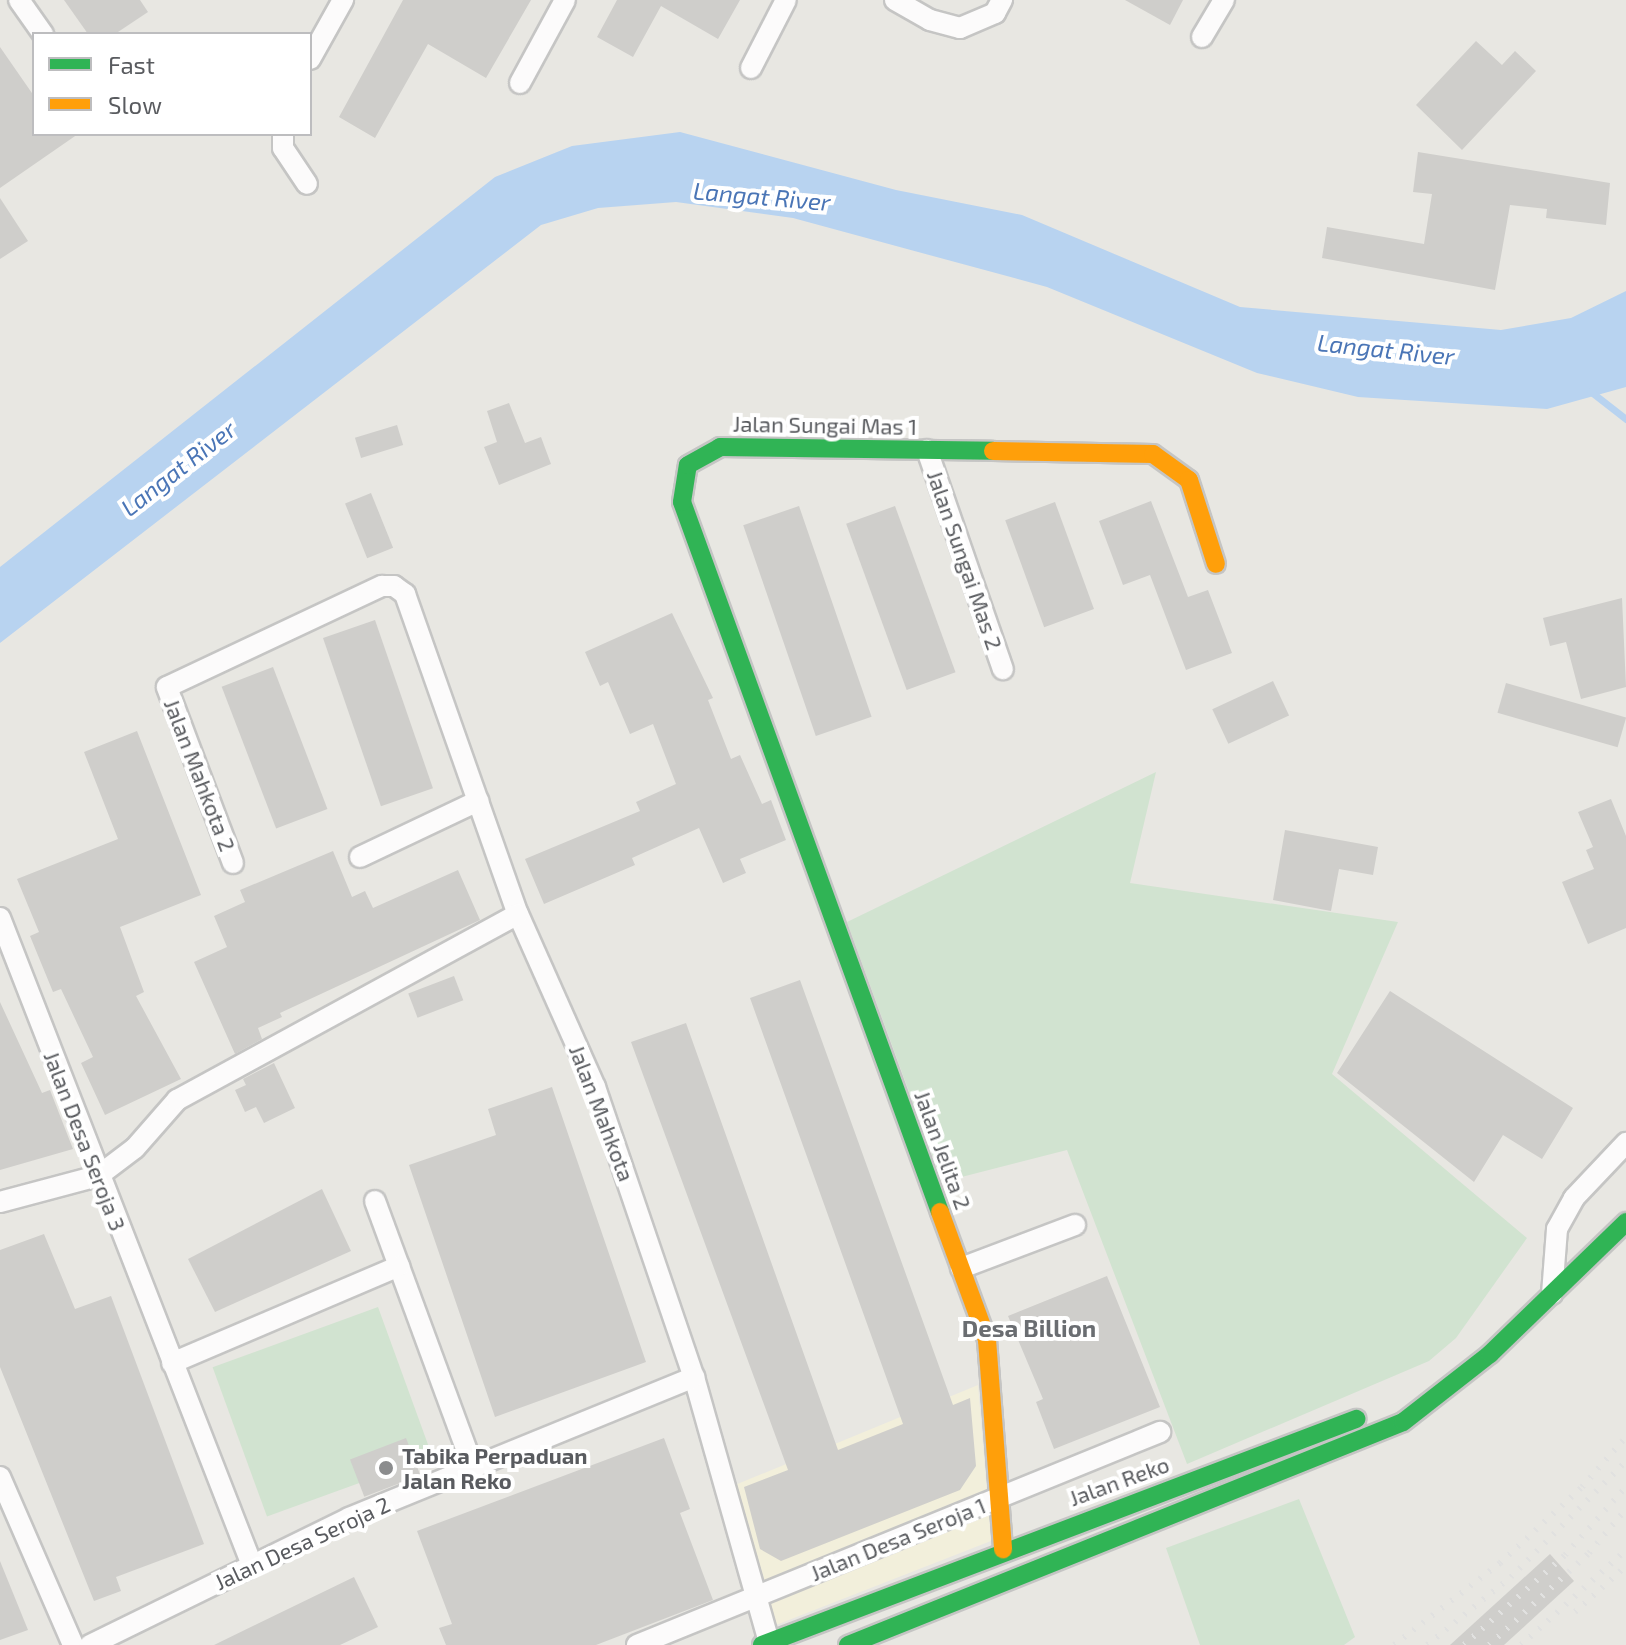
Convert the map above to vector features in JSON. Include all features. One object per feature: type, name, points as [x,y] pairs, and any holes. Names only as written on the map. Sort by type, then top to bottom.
[{"type":"street","points":[[19,0],[42,32]]},
{"type":"street","points":[[312,55],[343,0]]},
{"type":"street","points":[[520,83],[565,0]]},
{"type":"street","points":[[751,68],[786,0]]},
{"type":"street","points":[[895,0],[930,20],[960,28],[995,13],[1002,0]]},
{"type":"street","points":[[1202,37],[1224,0]]},
{"type":"street","points":[[283,136],[283,148],[307,184]]},
{"type":"street","name":"Jalan Sungai Mas 1","points":[[782,779],[682,502],[688,465],[720,447],[1153,454],[1189,480],[1216,564]]},
{"type":"street","name":"Jalan Sungai Mas 2","points":[[927,450],[1003,669]]},
{"type":"street","name":"Jalan Mahkota 2","points":[[233,863],[167,687],[382,586],[405,594]]},
{"type":"street","name":"Jalan Mahkota","points":[[405,594],[518,914],[595,1087],[694,1377],[756,1597],[766,1644]]},
{"type":"street","name":"Jalan Jelita 2","points":[[782,779],[987,1340],[996,1499],[1003,1549]]},
{"type":"street","points":[[360,857],[478,801]]},
{"type":"street","points":[[0,1202],[98,1176],[135,1148],[177,1100],[518,914]]},
{"type":"street","name":"Jalan Desa Seroja 3","points":[[0,918],[252,1565]]},
{"type":"street","points":[[1552,1294],[1557,1229],[1574,1198],[1626,1143]]},
{"type":"street","points":[[375,1201],[473,1467]]},
{"type":"street","points":[[848,1645],[1393,1427],[1429,1406],[1490,1354],[1626,1222]]},
{"type":"street","points":[[961,1268],[1075,1225]]},
{"type":"street","points":[[172,1363],[399,1266]]},
{"type":"street","points":[[1405,1395],[1490,1354]]},
{"type":"street","name":"Jalan Desa Seroja 2","points":[[90,1645],[349,1518],[694,1377]]},
{"type":"street","name":"Jalan Reko","points":[[766,1644],[1003,1549],[1380,1407]]},
{"type":"street","name":"Jalan Desa Seroja 1","points":[[637,1645],[1160,1432]]},
{"type":"street","points":[[0,1477],[73,1645]]},
{"type":"shaded area","points":[[978,1385],[991,1541],[776,1625],[735,1485]]},
{"type":"green space","points":[[1156,772],[1130,883],[1398,922],[1332,1074],[1527,1238],[1456,1338],[1429,1361],[1187,1464],[1067,1150],[942,1182],[847,922]]},
{"type":"green space","points":[[378,1307],[432,1456],[267,1517],[213,1367]]},
{"type":"green space","points":[[1299,1499],[1355,1637],[1344,1645],[1200,1645],[1166,1548]]},
{"type":"water","name":"Langat River","points":[[680,132],[896,190],[1022,215],[1240,307],[1501,330],[1571,318],[1626,291],[1626,387],[1547,409],[1358,397],[1257,373],[1047,287],[793,218],[676,202],[598,208],[541,225],[0,643],[0,567],[495,177],[572,146]]},
{"type":"building","points":[[64,0],[140,0],[148,12],[118,32],[87,32]]},
{"type":"building","points":[[403,0],[531,0],[486,78],[428,44],[375,138],[339,117]]},
{"type":"building","points":[[617,0],[740,0],[718,39],[661,6],[633,57],[597,37]]},
{"type":"building","points":[[1125,0],[1183,0],[1170,25]]},
{"type":"building","points":[[1476,41],[1502,65],[1515,51],[1536,71],[1462,150],[1416,105]]},
{"type":"building","points":[[0,47],[32,93],[32,136],[75,136],[0,188]]},
{"type":"building","points":[[1418,152],[1610,183],[1606,225],[1546,218],[1547,209],[1510,205],[1495,290],[1322,258],[1327,227],[1424,244],[1432,194],[1413,192]]},
{"type":"building","points":[[0,198],[28,241],[0,259]]},
{"type":"building","points":[[509,403],[525,443],[541,437],[551,464],[499,485],[484,447],[497,442],[487,411]]},
{"type":"building","points":[[397,425],[403,445],[361,458],[355,438]]},
{"type":"building","points":[[371,493],[393,548],[367,558],[345,503]]},
{"type":"building","points":[[1151,501],[1188,597],[1208,590],[1232,653],[1186,670],[1150,575],[1123,585],[1099,521]]},
{"type":"building","points":[[1055,502],[1094,609],[1044,627],[1005,520]]},
{"type":"building","points":[[799,506],[872,717],[816,736],[743,525]]},
{"type":"building","points":[[895,506],[956,672],[907,690],[846,524]]},
{"type":"building","points":[[1622,598],[1626,687],[1581,699],[1566,642],[1550,646],[1543,618]]},
{"type":"building","points":[[672,613],[713,698],[708,700],[731,759],[740,755],[762,804],[771,800],[786,840],[740,859],[746,873],[723,883],[699,828],[632,858],[635,865],[544,904],[525,859],[640,811],[636,802],[676,784],[653,724],[630,734],[608,682],[600,686],[585,652]]},
{"type":"building","points":[[375,620],[433,788],[381,806],[323,638]]},
{"type":"building","points":[[273,667],[327,809],[276,829],[222,687]]},
{"type":"building","points":[[1273,681],[1289,715],[1228,744],[1212,709]]},
{"type":"building","points":[[1506,683],[1626,717],[1618,747],[1497,713]]},
{"type":"building","points":[[137,731],[201,895],[120,927],[144,992],[136,996],[181,1079],[105,1115],[81,1063],[93,1057],[61,989],[53,992],[30,936],[39,932],[17,879],[118,839],[84,752]]},
{"type":"building","points":[[1611,799],[1626,836],[1626,928],[1588,944],[1562,882],[1594,869],[1586,850],[1593,847],[1578,812]]},
{"type":"building","points":[[1285,830],[1378,847],[1373,875],[1339,869],[1331,911],[1273,900]]},
{"type":"building","points":[[333,851],[352,897],[365,891],[373,908],[458,870],[480,920],[280,1013],[282,1017],[258,1028],[262,1039],[235,1054],[194,962],[227,947],[214,916],[245,902],[240,890]]},
{"type":"building","points":[[454,976],[463,1000],[418,1018],[408,994]]},
{"type":"building","points":[[800,980],[953,1405],[970,1398],[976,1466],[960,1490],[781,1561],[760,1549],[744,1487],[788,1470],[631,1042],[686,1023],[838,1450],[903,1424],[750,998]]},
{"type":"building","points":[[1390,991],[1573,1108],[1542,1159],[1503,1135],[1474,1182],[1337,1073]]},
{"type":"building","points":[[0,1002],[42,1093],[50,1090],[73,1149],[0,1170]]},
{"type":"building","points":[[274,1063],[295,1108],[264,1123],[256,1107],[245,1112],[235,1090],[246,1085],[243,1079]]},
{"type":"building","points":[[552,1087],[646,1362],[495,1417],[409,1165],[496,1135],[488,1109]]},
{"type":"building","points":[[322,1189],[351,1251],[215,1312],[188,1259]]},
{"type":"building","points":[[44,1234],[75,1309],[111,1296],[204,1544],[116,1577],[121,1591],[94,1601],[0,1367],[0,1250]]},
{"type":"building","points":[[1107,1276],[1160,1407],[1054,1449],[1036,1402],[1043,1399],[1008,1316]]},
{"type":"building","name":"Tabika Perpaduan Jalan Reko","points":[[406,1438],[420,1475],[364,1497],[350,1460]]},
{"type":"building","points":[[664,1438],[690,1509],[680,1513],[713,1600],[596,1645],[446,1645],[439,1628],[452,1624],[417,1531]]},
{"type":"building","points":[[1550,1554],[1574,1581],[1504,1645],[1450,1645]]},
{"type":"building","points":[[0,1561],[28,1630],[0,1640]]},
{"type":"building","points":[[354,1577],[378,1627],[340,1645],[214,1645]]},
{"type":"waterway","points":[[1590,391],[1626,419]]},
{"type":"railway","points":[[1394,1645],[1500,1563],[1582,1487],[1626,1437]]},
{"type":"railway","points":[[1427,1645],[1511,1577],[1626,1461]]},
{"type":"railway","points":[[1464,1645],[1565,1555],[1626,1487]]},
{"type":"railway","points":[[1489,1645],[1589,1553],[1626,1509]]},
{"type":"railway","points":[[1521,1645],[1626,1550]]},
{"type":"railway","points":[[1575,1612],[1626,1566]]},
{"type":"traffic: fast","points":[[940,1212],[682,502],[688,465],[720,447],[993,451]]},
{"type":"traffic: fast","points":[[848,1645],[1403,1422],[1490,1354],[1626,1222]]},
{"type":"traffic: fast","points":[[762,1645],[1356,1419]]},
{"type":"traffic: slow","points":[[993,451],[1153,454],[1189,480],[1216,564]]},
{"type":"traffic: slow","points":[[940,1212],[987,1340],[1003,1549]]},
{"type":"place","name":"Tabika Perpaduan Jalan Reko","points":[[386,1468]]},
{"type":"district","name":"Desa Billion","points":[[1029,1328]]}]
